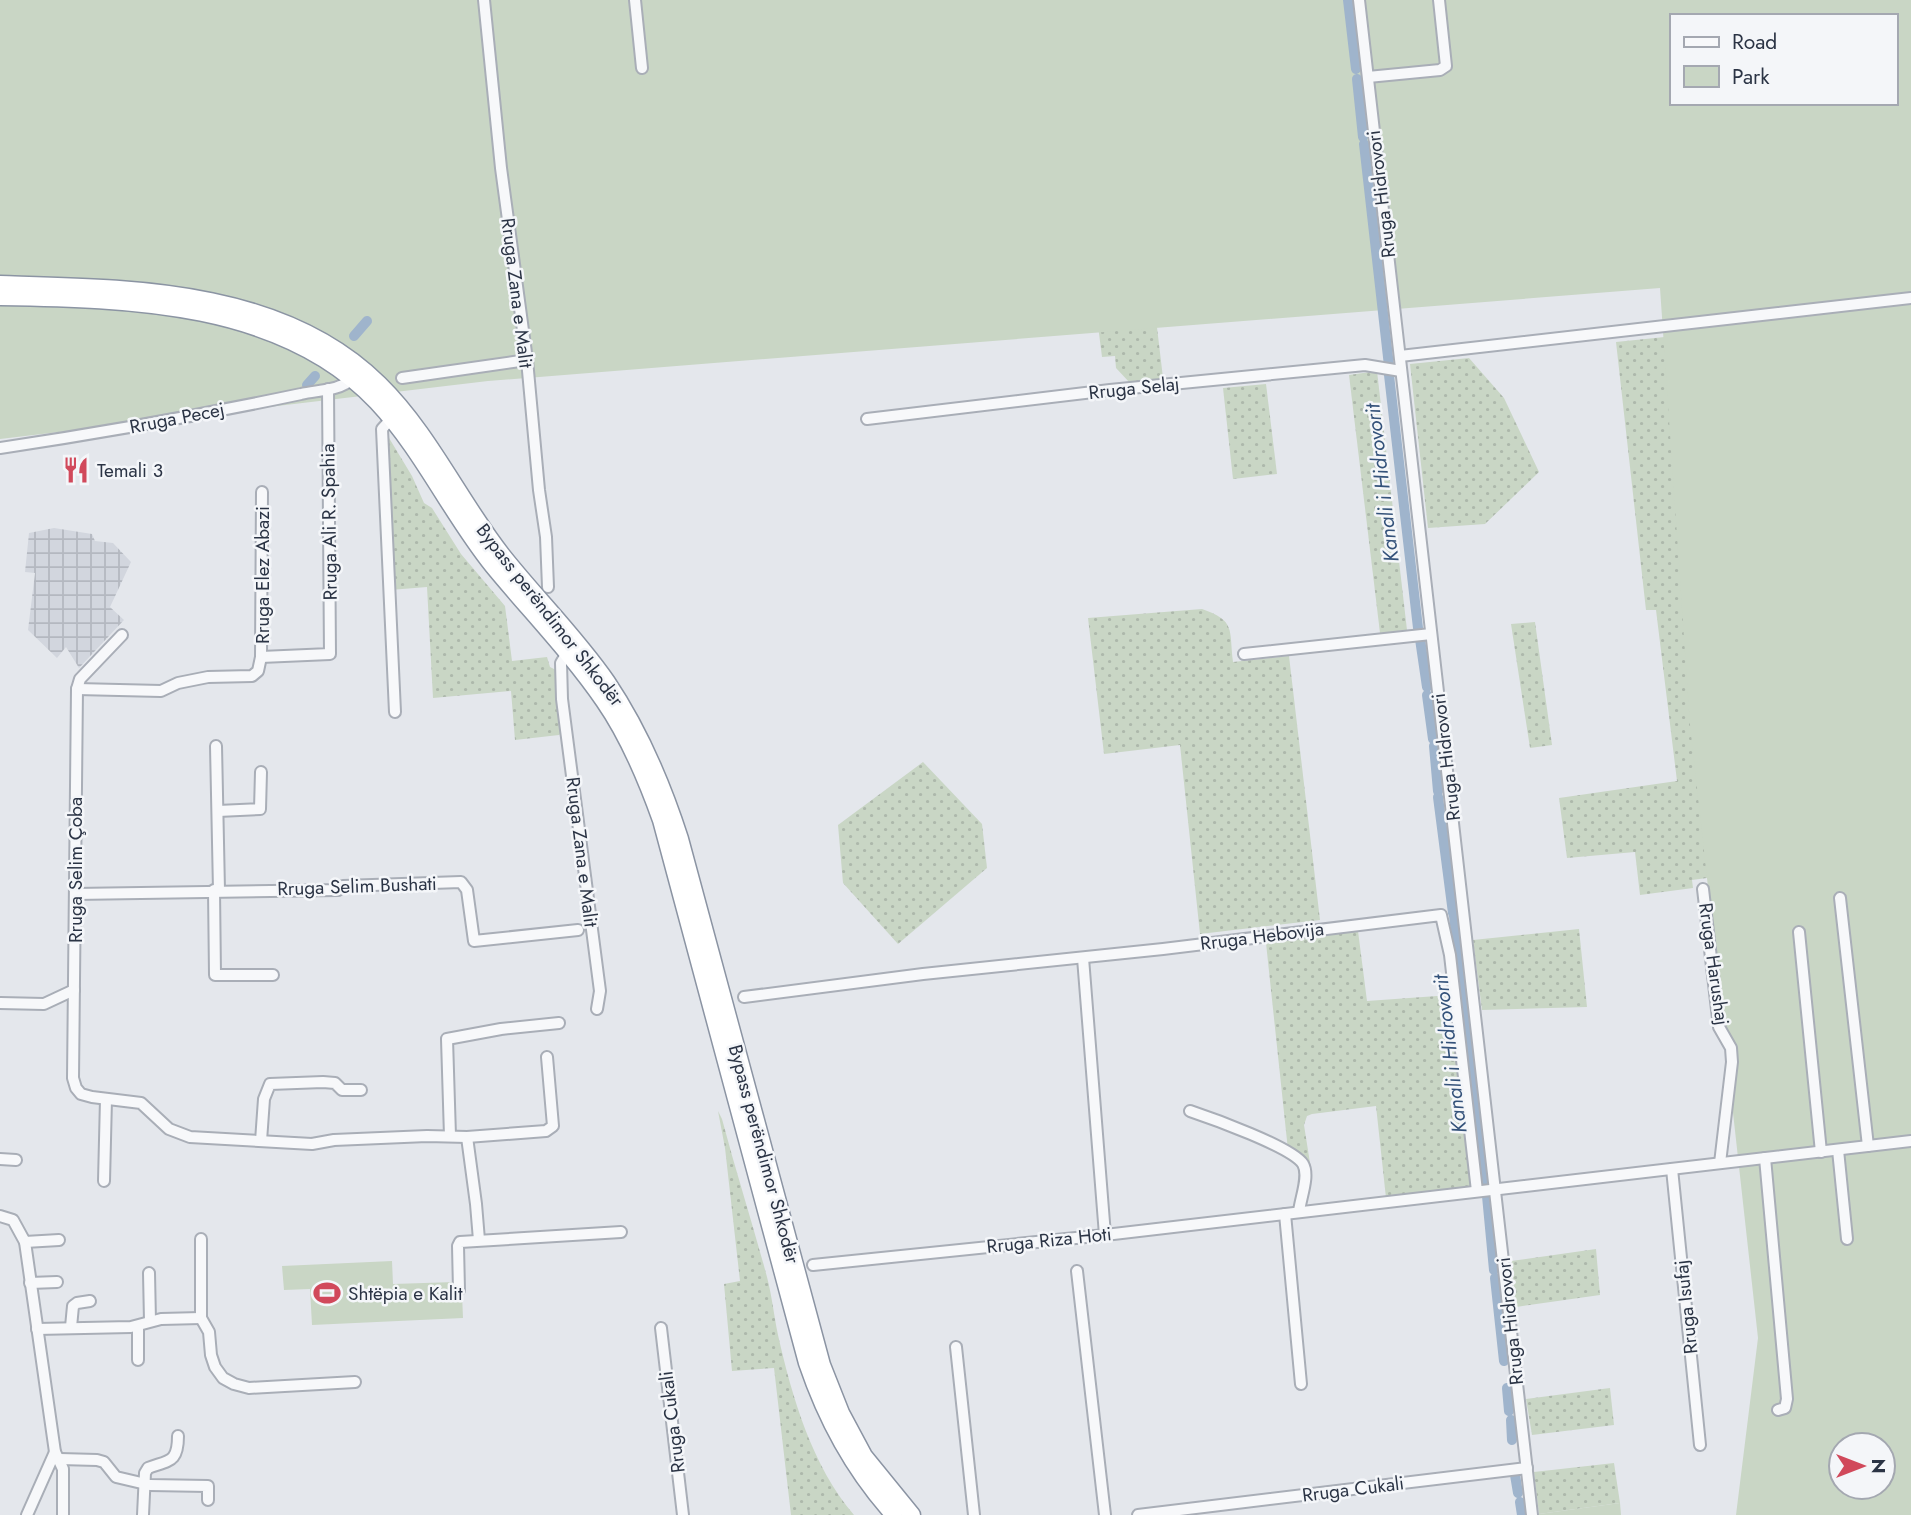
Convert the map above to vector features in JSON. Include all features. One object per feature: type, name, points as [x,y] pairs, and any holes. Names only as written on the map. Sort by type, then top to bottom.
[{"type":"highway","name":"Bypass perëndimor Shkodër","points":[[0,284],[78,286],[148,292],[258,312],[343,355],[378,384],[411,421],[502,554],[606,680],[636,729],[652,762],[680,839],[822,1365],[841,1413],[864,1456],[912,1515]]},
{"type":"highway","name":"Bypass perëndimor Shkodër","points":[[0,297],[137,304],[221,318],[263,330],[297,344],[341,370],[376,401],[391,419],[488,559],[604,701],[653,797],[807,1363],[819,1396],[848,1454],[894,1515]]},
{"type":"street","name":"Rruga Zana e Malit","points":[[484,0],[501,169],[527,360],[546,537],[548,587]]},
{"type":"street","points":[[635,0],[642,68]]},
{"type":"street","name":"Rruga Hidrovori","points":[[1359,0],[1532,1515]]},
{"type":"street","points":[[1368,77],[1440,70],[1446,65],[1439,0]]},
{"type":"street","points":[[1400,356],[1911,298]]},
{"type":"street","points":[[402,378],[527,360]]},
{"type":"street","name":"Rruga Selaj","points":[[867,419],[1110,390],[1365,365],[1401,371]]},
{"type":"street","name":"Rruga Pecej","points":[[0,448],[127,428],[341,387],[352,379]]},
{"type":"street","name":"Rruga Ali R. Spahia","points":[[328,389],[330,654]]},
{"type":"street","points":[[391,419],[382,429],[395,712]]},
{"type":"street","name":"Rruga Elez Abazi","points":[[77,689],[161,691],[178,683],[208,677],[252,676],[258,671],[261,657],[262,492]]},
{"type":"street","points":[[1244,654],[1431,634]]},
{"type":"street","points":[[77,689],[80,679],[122,635]]},
{"type":"street","name":"Rruga Zana e Malit","points":[[567,653],[562,663],[562,699],[600,991],[597,1009]]},
{"type":"street","name":"Rruga Elez Abazi","points":[[261,657],[330,654]]},
{"type":"street","name":"Rruga Selim Çoba","points":[[77,689],[73,1078],[81,1094],[141,1103],[169,1129],[180,1135],[312,1144],[334,1140],[467,1137],[546,1131],[553,1126],[547,1057]]},
{"type":"street","points":[[216,746],[218,811],[215,975],[274,975]]},
{"type":"street","points":[[218,811],[260,809],[261,772]]},
{"type":"street","name":"Rruga Selim Bushati","points":[[75,894],[338,890],[343,886],[461,882],[467,890],[474,941],[578,930]]},
{"type":"street","name":"Rruga Harushaj","points":[[1703,889],[1719,1027],[1731,1048],[1732,1062],[1720,1163]]},
{"type":"street","points":[[1840,898],[1868,1146]]},
{"type":"street","name":"Rruga Hebovija","points":[[744,997],[1441,915],[1450,955],[1477,1191]]},
{"type":"street","points":[[1799,932],[1821,1152]]},
{"type":"street","points":[[1083,958],[1105,1235]]},
{"type":"street","points":[[0,1003],[44,1004],[74,990]]},
{"type":"street","points":[[450,1136],[447,1039],[501,1029],[559,1023]]},
{"type":"street","points":[[261,1141],[264,1099],[270,1084],[323,1082],[335,1083],[342,1090],[361,1090]]},
{"type":"street","points":[[104,1181],[106,1099]]},
{"type":"street","points":[[1190,1111],[1254,1135],[1303,1164],[1305,1173],[1299,1212]]},
{"type":"street","points":[[467,1137],[479,1240]]},
{"type":"street","points":[[1495,1189],[1911,1141]]},
{"type":"street","points":[[1838,1150],[1847,1239]]},
{"type":"street","points":[[1765,1158],[1787,1399],[1785,1408],[1778,1410]]},
{"type":"street","points":[[0,1159],[16,1160]]},
{"type":"street","name":"Rruga Isufaj","points":[[1672,1169],[1700,1445]]},
{"type":"street","name":"Rruga Riza Hoti","points":[[813,1265],[1105,1235],[1495,1189]]},
{"type":"street","points":[[1285,1214],[1301,1384]]},
{"type":"street","points":[[0,1216],[13,1220],[25,1242],[54,1434],[63,1469],[63,1515]]},
{"type":"street","points":[[459,1290],[460,1242],[565,1238],[621,1232]]},
{"type":"street","points":[[201,1239],[201,1318],[209,1332],[215,1367],[223,1378],[234,1384],[259,1388],[355,1381]]},
{"type":"street","points":[[25,1242],[58,1240]]},
{"type":"street","points":[[1077,1271],[1105,1515]]},
{"type":"street","points":[[149,1273],[150,1321]]},
{"type":"street","points":[[30,1283],[57,1282]]},
{"type":"street","points":[[71,1327],[72,1306],[90,1301]]},
{"type":"street","points":[[37,1329],[138,1326],[150,1321],[201,1318]]},
{"type":"street","points":[[138,1326],[138,1360]]},
{"type":"street","name":"Rruga Cukali","points":[[661,1328],[682,1515]]},
{"type":"street","points":[[956,1347],[974,1515]]},
{"type":"street","points":[[143,1515],[144,1483],[148,1468],[174,1459],[178,1453],[178,1436]]},
{"type":"street","points":[[58,1456],[104,1462],[116,1477],[144,1483],[208,1486],[208,1500]]},
{"type":"street","points":[[27,1515],[58,1456]]},
{"type":"street","name":"Rruga Cukali","points":[[1138,1515],[1527,1468]]},
{"type":"shaded area","points":[[54,528],[92,534],[95,541],[113,543],[131,562],[110,607],[124,620],[79,668],[66,647],[57,658],[28,630],[35,573],[25,572],[29,533]]},
{"type":"green space","points":[[0,0],[1911,0],[1911,1515],[1736,1515],[1758,1338],[1690,725],[1660,288],[488,381],[0,439]]},
{"type":"green space","points":[[1132,116],[1163,378],[1130,383],[1116,368],[1115,356],[1102,357],[1072,121]]},
{"type":"green space","points":[[1684,335],[1766,870],[1692,880],[1693,888],[1640,895],[1635,852],[1567,858],[1559,798],[1677,781],[1656,610],[1646,610],[1616,342]]},
{"type":"green space","points":[[1469,358],[1504,398],[1539,472],[1485,524],[1428,528],[1410,364]]},
{"type":"green space","points":[[1377,371],[1407,630],[1380,633],[1349,375]]},
{"type":"green space","points":[[1266,384],[1277,474],[1233,479],[1223,388]]},
{"type":"green space","points":[[386,433],[412,476],[424,503],[432,508],[461,554],[505,606],[512,661],[547,657],[550,667],[556,670],[563,732],[559,735],[515,740],[511,691],[433,698],[427,587],[390,590]]},
{"type":"green space","points":[[1202,609],[1226,622],[1233,662],[1289,656],[1320,920],[1200,934],[1180,745],[1104,754],[1088,618]]},
{"type":"green space","points":[[1535,622],[1552,745],[1530,748],[1511,624]]},
{"type":"green space","points":[[923,762],[982,824],[987,868],[898,944],[843,883],[838,825]]},
{"type":"green space","points":[[1579,929],[1587,1007],[1482,1010],[1473,940]]},
{"type":"green space","points":[[1358,931],[1367,1001],[1451,995],[1472,1188],[1386,1198],[1376,1106],[1307,1116],[1304,1125],[1310,1163],[1288,1150],[1266,943]]},
{"type":"green space","points":[[718,1111],[767,1277],[778,1335],[797,1406],[826,1475],[854,1515],[791,1515],[774,1368],[732,1371],[724,1284],[740,1281],[725,1148]]},
{"type":"green space","points":[[1596,1249],[1600,1295],[1516,1307],[1511,1261]]},
{"type":"green space","points":[[392,1261],[393,1284],[455,1282],[462,1294],[463,1318],[312,1325],[310,1289],[284,1290],[282,1266]]},
{"type":"green space","points":[[1610,1388],[1614,1425],[1532,1435],[1526,1399]]},
{"type":"green space","points":[[1614,1463],[1620,1503],[1539,1514],[1534,1472]]},
{"type":"green space","points":[[1620,1503],[1621,1515],[1539,1515],[1539,1514]]},
{"type":"waterway","name":"Kanali i Hidrovorit","points":[[1348,0],[1356,69]]},
{"type":"waterway","name":"Kanali i Hidrovorit","points":[[1357,79],[1363,137]]},
{"type":"waterway","name":"Kanali i Hidrovorit","points":[[1364,144],[1389,366]]},
{"type":"waterway","points":[[354,336],[367,321]]},
{"type":"waterway","name":"Kanali i Hidrovorit","points":[[1389,375],[1418,628]]},
{"type":"waterway","points":[[307,385],[315,376]]},
{"type":"waterway","name":"Kanali i Hidrovorit","points":[[1420,639],[1427,687]]},
{"type":"waterway","name":"Kanali i Hidrovorit","points":[[1427,695],[1433,739]]},
{"type":"waterway","name":"Kanali i Hidrovorit","points":[[1434,746],[1438,791]]},
{"type":"waterway","name":"Kanali i Hidrovorit","points":[[1438,797],[1453,913]]},
{"type":"waterway","name":"Kanali i Hidrovorit","points":[[1454,916],[1485,1188]]},
{"type":"waterway","name":"Kanali i Hidrovorit","points":[[1487,1196],[1494,1270]]},
{"type":"waterway","name":"Kanali i Hidrovorit","points":[[1495,1278],[1504,1361]]},
{"type":"waterway","name":"Kanali i Hidrovorit","points":[[1507,1388],[1509,1411]]},
{"type":"waterway","name":"Kanali i Hidrovorit","points":[[1511,1420],[1512,1440]]},
{"type":"waterway","name":"Kanali i Hidrovorit","points":[[1515,1475],[1518,1493]]},
{"type":"waterway","name":"Kanali i Hidrovorit","points":[[1520,1502],[1522,1515]]},
{"type":"place","name":"Temali 3","points":[[76,470]]},
{"type":"place","name":"Shtëpia e Kalit","points":[[327,1293]]}]
